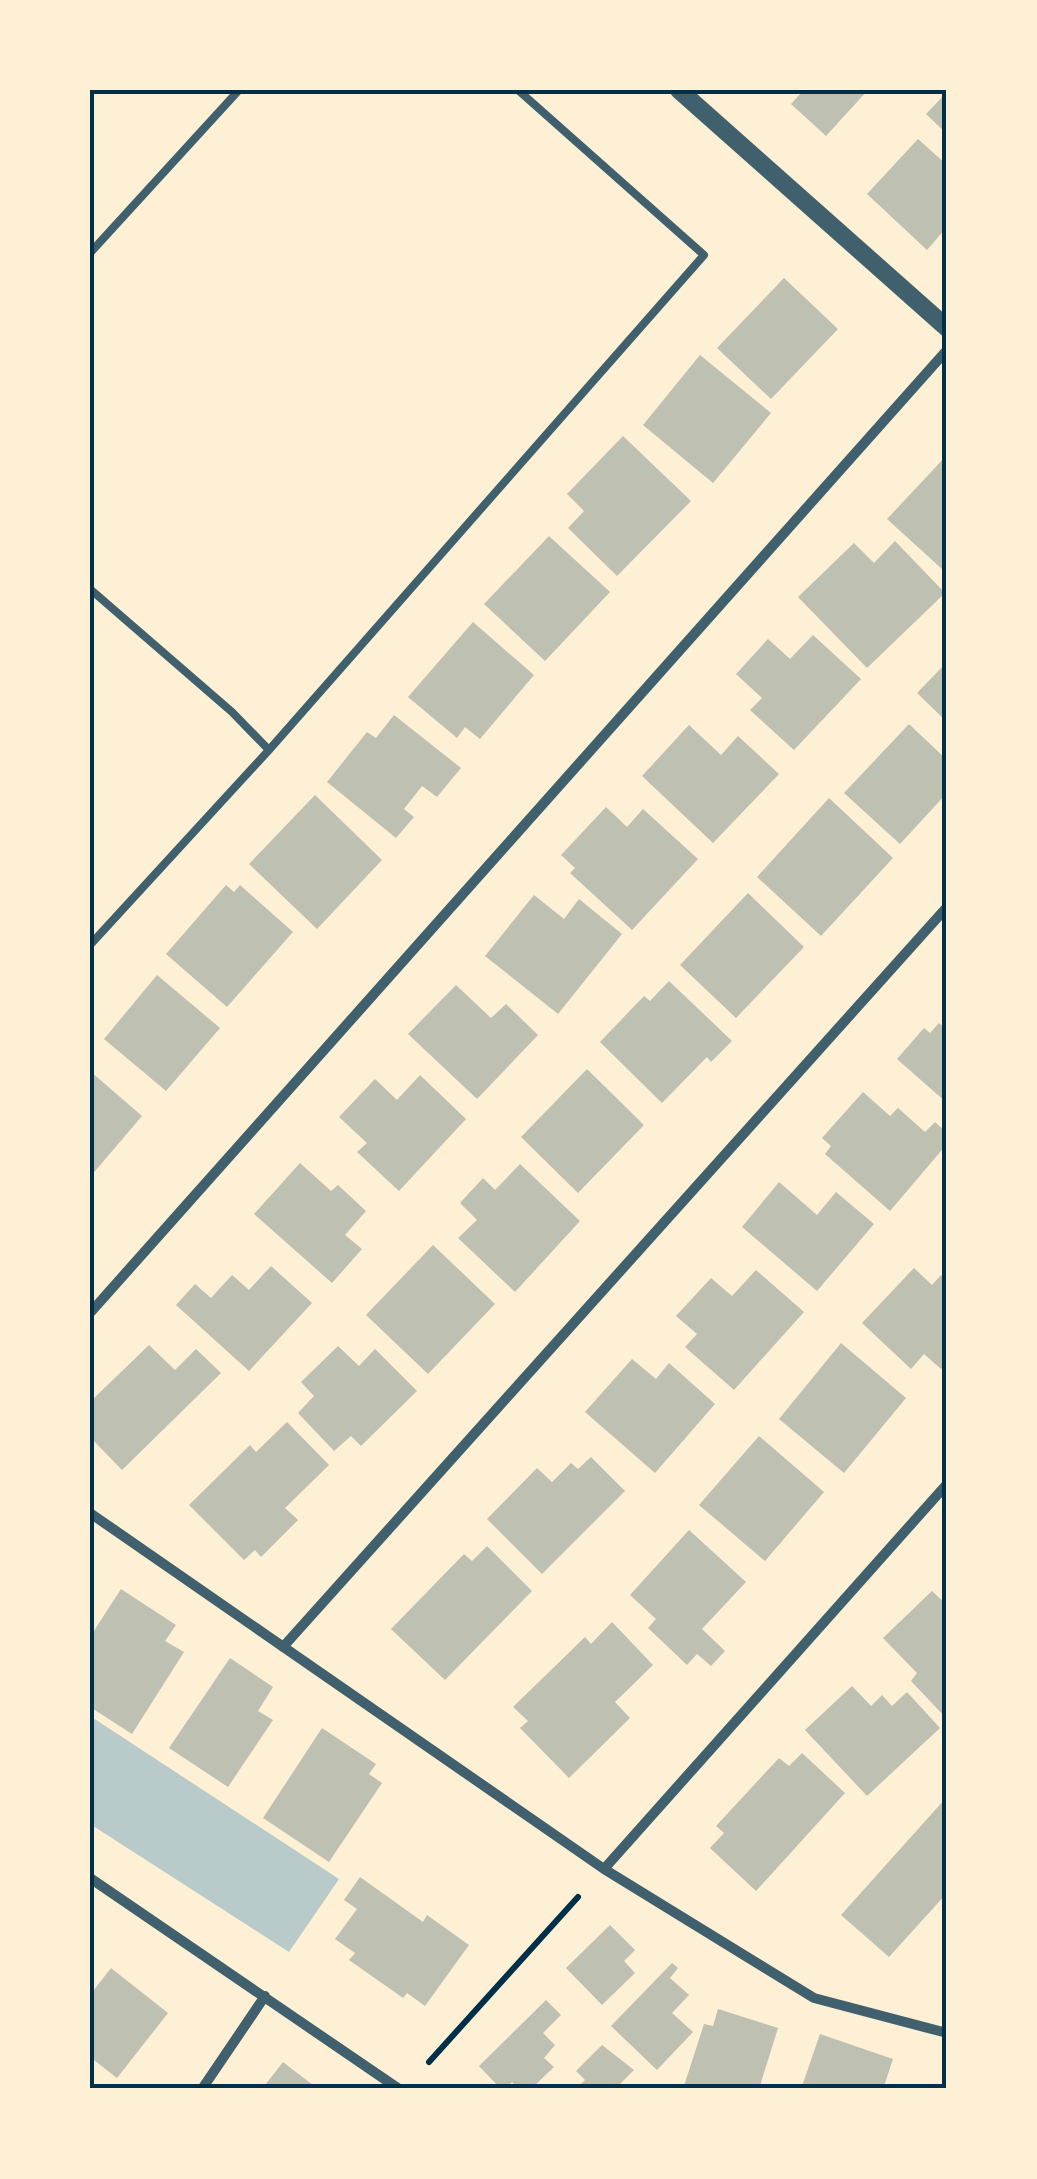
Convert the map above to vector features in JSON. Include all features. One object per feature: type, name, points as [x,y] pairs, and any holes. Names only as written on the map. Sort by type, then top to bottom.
[{"type":"street","points":[[679,90],[947,328]]},
{"type":"street","points":[[90,1313],[947,350]]},
{"type":"street","points":[[283,1647],[947,907]]},
{"type":"street","points":[[604,1869],[947,1484]]},
{"type":"street","points":[[90,1513],[604,1869],[814,1998],[947,2033]]},
{"type":"street","points":[[90,1878],[399,2089]]},
{"type":"street","points":[[202,2089],[265,1996]]},
{"type":"lane","points":[[90,253],[239,90]]},
{"type":"lane","points":[[90,945],[269,750],[704,254],[518,90]]},
{"type":"lane","points":[[90,590],[232,712],[269,750]]},
{"type":"path","points":[[418,2074],[604,1869]]},
{"type":"shaded area","points":[[90,1716],[339,1879],[289,1952],[90,1824]]},
{"type":"building","points":[[798,90],[868,90],[826,136],[791,104],[801,93]]},
{"type":"building","points":[[947,92],[947,134],[926,114]]},
{"type":"building","points":[[918,139],[947,165],[947,227],[927,250],[867,194]]},
{"type":"building","points":[[784,278],[838,329],[771,399],[717,348]]},
{"type":"building","points":[[700,355],[771,413],[713,483],[643,425]]},
{"type":"building","points":[[623,436],[691,501],[617,576],[568,528],[584,511],[567,494]]},
{"type":"building","points":[[947,455],[947,564],[942,569],[887,519]]},
{"type":"building","points":[[549,536],[610,592],[545,661],[484,604]]},
{"type":"building","points":[[895,541],[945,593],[867,668],[798,597],[854,543],[874,563]]},
{"type":"building","points":[[473,622],[534,675],[480,739],[465,727],[457,738],[408,697]]},
{"type":"building","points":[[813,635],[861,679],[794,750],[750,710],[762,698],[736,674],[768,639],[790,659]]},
{"type":"building","points":[[947,662],[947,722],[917,693]]},
{"type":"building","points":[[394,715],[461,768],[437,797],[422,786],[404,809],[414,817],[396,838],[327,782],[367,732],[376,738]]},
{"type":"building","points":[[909,724],[947,760],[947,793],[900,844],[844,793]]},
{"type":"building","points":[[689,725],[721,755],[738,736],[779,774],[713,843],[642,776]]},
{"type":"building","points":[[315,795],[382,860],[317,929],[249,864]]},
{"type":"building","points":[[829,798],[893,858],[821,936],[757,877]]},
{"type":"building","points":[[606,807],[627,827],[643,809],[698,859],[632,930],[570,873],[575,868],[561,855]]},
{"type":"building","points":[[226,885],[234,892],[240,885],[293,932],[227,1007],[166,954]]},
{"type":"building","points":[[748,893],[804,947],[736,1018],[680,965]]},
{"type":"building","points":[[534,895],[564,919],[579,899],[622,934],[558,1014],[485,956]]},
{"type":"building","points":[[157,975],[220,1028],[166,1091],[104,1039]]},
{"type":"building","points":[[669,981],[732,1041],[711,1062],[707,1057],[662,1103],[600,1042],[644,996],[650,1001]]},
{"type":"building","points":[[456,985],[491,1018],[506,1004],[538,1035],[477,1099],[408,1034]]},
{"type":"building","points":[[939,1023],[947,1030],[947,1103],[897,1059],[924,1028],[930,1033]]},
{"type":"building","points":[[587,1069],[644,1125],[578,1193],[521,1137]]},
{"type":"building","points":[[90,1071],[142,1116],[90,1177]]},
{"type":"building","points":[[420,1075],[466,1119],[399,1191],[357,1152],[367,1143],[339,1117],[375,1079],[397,1100]]},
{"type":"building","points":[[863,1092],[890,1116],[898,1108],[925,1132],[935,1122],[947,1133],[947,1144],[890,1211],[825,1154],[831,1146],[822,1138]]},
{"type":"building","points":[[300,1163],[331,1191],[338,1185],[366,1211],[345,1235],[362,1249],[332,1283],[254,1214]]},
{"type":"building","points":[[520,1164],[580,1221],[515,1292],[458,1238],[477,1220],[460,1203],[483,1178],[495,1190]]},
{"type":"building","points":[[779,1182],[817,1215],[836,1192],[874,1224],[817,1291],[742,1227]]},
{"type":"building","points":[[433,1245],[495,1304],[428,1374],[366,1315]]},
{"type":"building","points":[[271,1266],[312,1303],[249,1371],[176,1305],[195,1284],[211,1298],[232,1275],[249,1290]]},
{"type":"building","points":[[914,1268],[932,1285],[941,1275],[947,1281],[947,1362],[941,1369],[924,1354],[911,1369],[862,1323]]},
{"type":"building","points":[[756,1270],[804,1312],[734,1390],[685,1347],[697,1334],[676,1316],[711,1278],[732,1296]]},
{"type":"building","points":[[841,1343],[906,1398],[844,1473],[779,1419]]},
{"type":"building","points":[[149,1345],[175,1370],[196,1349],[221,1373],[122,1470],[90,1437],[90,1402]]},
{"type":"building","points":[[338,1346],[359,1366],[375,1349],[417,1391],[361,1446],[351,1436],[334,1451],[298,1413],[314,1396],[301,1382]]},
{"type":"building","points":[[632,1359],[656,1379],[669,1363],[715,1404],[655,1473],[585,1412]]},
{"type":"building","points":[[287,1422],[329,1465],[285,1508],[298,1520],[261,1557],[255,1550],[244,1560],[189,1505],[250,1445],[256,1452]]},
{"type":"building","points":[[759,1436],[824,1492],[765,1561],[699,1505]]},
{"type":"building","points":[[591,1457],[625,1491],[542,1574],[487,1519],[537,1468],[552,1482],[571,1463],[578,1469]]},
{"type":"building","points":[[689,1530],[746,1582],[702,1629],[725,1651],[711,1666],[697,1654],[687,1665],[648,1628],[656,1619],[630,1595]]},
{"type":"building","points":[[487,1546],[532,1591],[445,1680],[391,1629],[464,1554],[472,1561]]},
{"type":"building","points":[[121,1589],[176,1625],[165,1641],[184,1652],[132,1734],[90,1707],[90,1637]]},
{"type":"building","points":[[932,1591],[947,1605],[947,1719],[911,1681],[917,1673],[883,1638]]},
{"type":"building","points":[[612,1622],[653,1665],[615,1702],[630,1718],[569,1778],[520,1728],[528,1721],[513,1707],[585,1637],[591,1644]]},
{"type":"building","points":[[230,1658],[273,1687],[258,1711],[273,1720],[228,1787],[169,1748]]},
{"type":"building","points":[[852,1686],[871,1706],[882,1695],[892,1706],[907,1692],[940,1728],[867,1796],[805,1730]]},
{"type":"building","points":[[322,1728],[376,1764],[369,1774],[382,1783],[329,1862],[263,1818]]},
{"type":"building","points":[[802,1753],[845,1793],[756,1891],[710,1848],[724,1833],[716,1826],[779,1758],[789,1766]]},
{"type":"building","points":[[945,1799],[947,1893],[889,1957],[841,1915]]},
{"type":"building","points":[[360,1877],[423,1922],[427,1915],[469,1945],[425,2006],[407,1993],[403,1998],[349,1960],[355,1953],[335,1939],[357,1909],[344,1900]]},
{"type":"building","points":[[610,1925],[635,1950],[624,1961],[635,1973],[602,2005],[566,1968]]},
{"type":"building","points":[[672,1963],[678,1968],[670,1978],[689,1995],[672,2013],[693,2032],[657,2070],[611,2026]]},
{"type":"building","points":[[111,1968],[168,2013],[117,2078],[90,2057],[90,1995]]},
{"type":"building","points":[[546,2000],[561,2015],[543,2033],[555,2045],[544,2058],[554,2067],[531,2089],[518,2089],[512,2082],[501,2089],[479,2066]]},
{"type":"building","points":[[718,2009],[778,2028],[759,2089],[683,2089],[704,2024],[713,2026]]},
{"type":"building","points":[[820,2034],[893,2059],[883,2089],[801,2089]]},
{"type":"building","points":[[602,2045],[634,2070],[615,2089],[576,2089],[585,2080],[576,2071]]},
{"type":"building","points":[[283,2062],[318,2089],[262,2089]]}]
